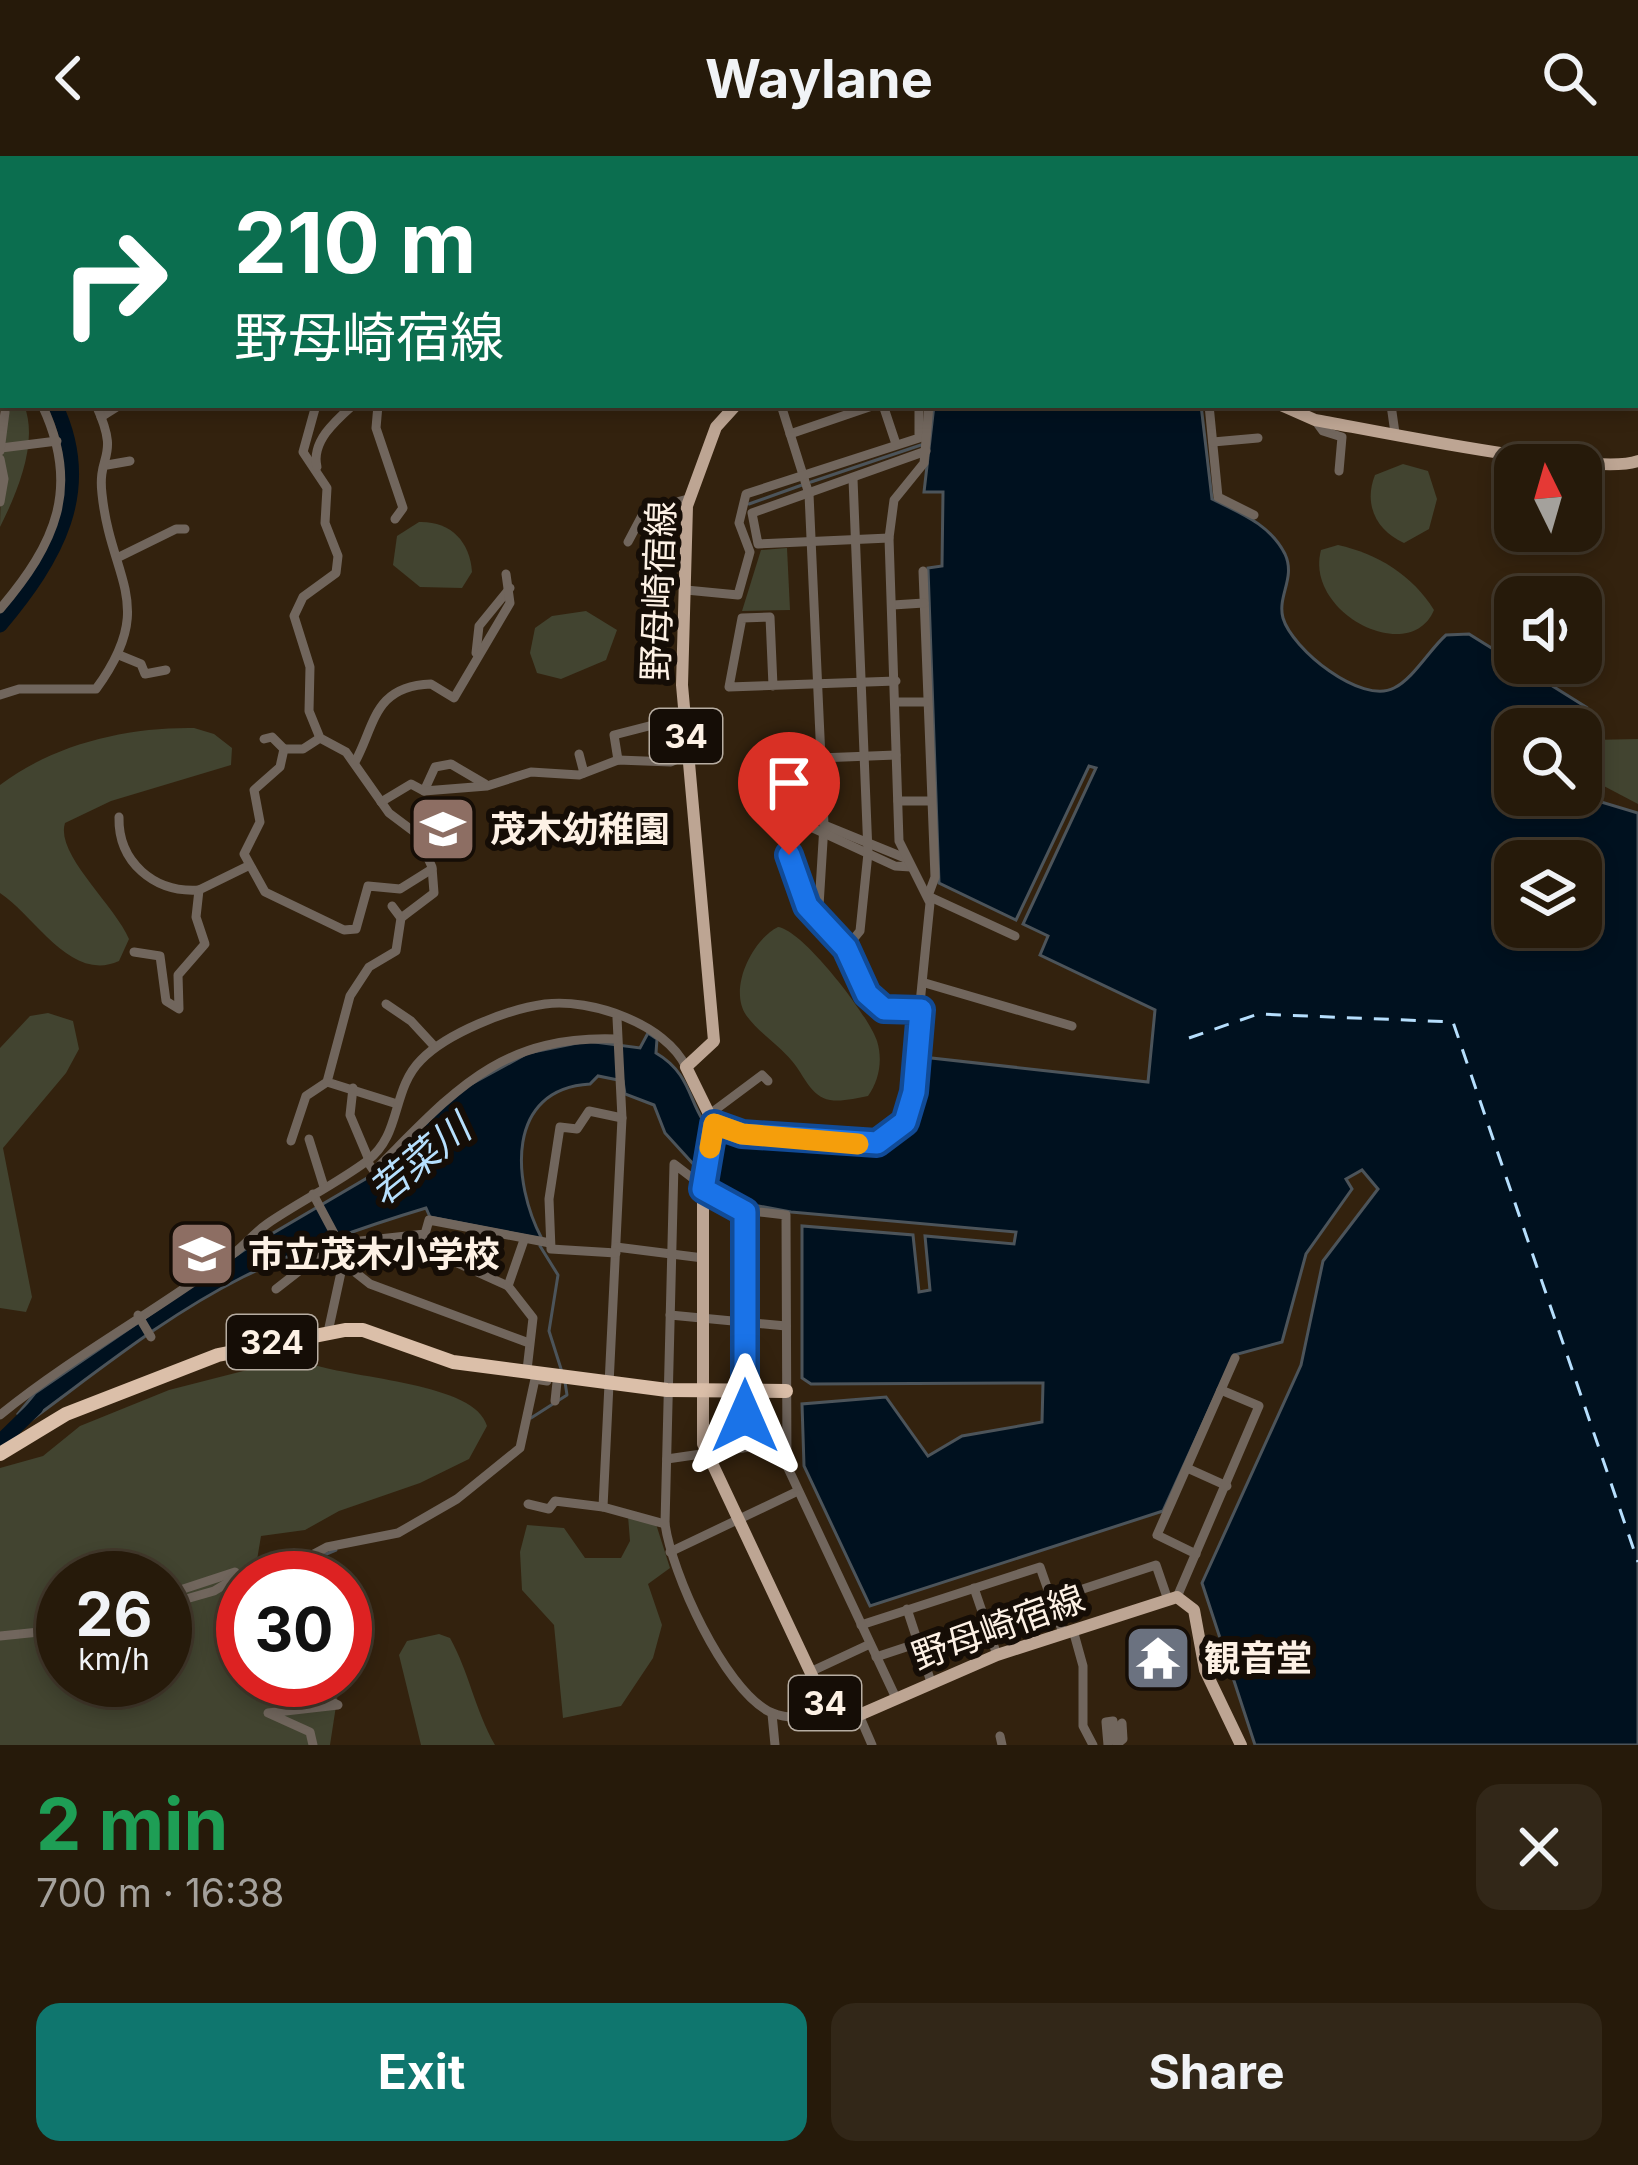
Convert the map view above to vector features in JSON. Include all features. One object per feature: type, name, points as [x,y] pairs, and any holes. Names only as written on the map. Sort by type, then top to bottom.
[{"type":"highway","name":"324","points":[[0,1454],[92,1402],[242,1348],[328,1332],[363,1330],[453,1362],[560,1377],[700,1393],[786,1390]]},
{"type":"main road","name":"野母崎宿線","points":[[686,1067],[714,1041],[685,717],[688,499],[716,427],[733,408]]},
{"type":"main road","points":[[1288,408],[1315,420],[1598,465],[1638,461]]},
{"type":"main road","points":[[686,1067],[711,1120]]},
{"type":"main road","name":"34","points":[[711,1120],[704,1183],[700,1393],[706,1453],[833,1720]]},
{"type":"main road","name":"野母崎宿線","points":[[833,1720],[859,1715],[997,1655],[1172,1598]]},
{"type":"main road","points":[[1172,1598],[1194,1610],[1204,1670],[1241,1745]]},
{"type":"street","points":[[0,609],[41,556],[64,475],[43,408]]},
{"type":"street","points":[[0,695],[19,689],[96,689],[119,656],[129,626],[118,557],[102,502],[100,481],[110,440],[97,408]]},
{"type":"street","points":[[101,417],[115,408]]},
{"type":"street","points":[[291,1141],[306,1096],[327,1082],[350,996],[369,967],[394,953],[401,918],[432,897],[432,869],[417,834],[381,802],[355,762],[320,739],[309,710],[310,667],[294,620],[303,597],[331,580],[338,568],[325,524],[327,488],[303,452],[315,408]]},
{"type":"street","points":[[318,472],[315,453],[327,430],[349,408]]},
{"type":"street","points":[[378,408],[376,428],[403,508],[395,519]]},
{"type":"street","points":[[782,408],[809,493],[824,828],[818,922]]},
{"type":"street","points":[[778,445],[871,408]]},
{"type":"street","points":[[880,408],[896,444]]},
{"type":"street","points":[[686,590],[741,597],[750,552],[739,523],[746,494],[919,438],[920,408]]},
{"type":"street","points":[[929,408],[924,464],[894,500],[889,538],[898,801],[908,863],[928,896],[1015,936]]},
{"type":"street","points":[[1209,408],[1218,496],[1254,515]]},
{"type":"street","points":[[1384,450],[1390,408]]},
{"type":"street","points":[[0,502],[5,412]]},
{"type":"street","points":[[1315,420],[1323,431],[1342,437],[1339,471]]},
{"type":"street","points":[[1213,442],[1258,438]]},
{"type":"street","points":[[0,452],[57,441]]},
{"type":"street","points":[[889,538],[758,544],[750,524],[752,513],[926,451]]},
{"type":"street","points":[[107,465],[130,461]]},
{"type":"street","points":[[846,948],[860,931],[867,849],[853,479]]},
{"type":"street","points":[[628,542],[645,510],[688,499]]},
{"type":"street","points":[[118,557],[176,529],[185,530]]},
{"type":"street","points":[[768,1081],[762,1075],[711,1120],[742,1134],[841,1144],[885,1140],[909,1114],[925,983],[928,896],[934,877],[923,571]]},
{"type":"street","points":[[355,762],[380,706],[420,684],[431,684],[454,698],[476,656],[476,632],[509,588],[506,574]]},
{"type":"street","points":[[892,605],[924,603]]},
{"type":"street","points":[[773,686],[770,616],[742,618],[729,687],[773,686],[817,685],[896,681]]},
{"type":"street","points":[[119,656],[141,664],[145,674],[166,670]]},
{"type":"street","points":[[897,702],[927,702]]},
{"type":"street","points":[[618,760],[614,736],[685,717]]},
{"type":"street","points":[[264,739],[272,737],[284,749],[307,748],[320,739]]},
{"type":"street","points":[[284,749],[280,767],[254,790],[260,822],[244,852],[265,892],[344,930],[362,922],[361,902],[368,886],[400,889],[432,869]]},
{"type":"street","points":[[579,754],[584,773]]},
{"type":"street","points":[[381,802],[411,784],[424,791],[487,786],[531,772],[584,773],[618,760],[671,762],[688,754]]},
{"type":"street","points":[[819,758],[896,755]]},
{"type":"street","points":[[424,791],[435,767],[451,764],[487,786]]},
{"type":"street","points":[[898,801],[931,801]]},
{"type":"street","points":[[119,817],[119,842],[131,862],[169,890],[199,890],[248,866]]},
{"type":"street","points":[[908,863],[895,866],[824,828],[791,818],[781,834],[818,922],[846,948],[876,1004],[921,1010]]},
{"type":"street","points":[[134,952],[160,956],[166,1001],[179,1010],[178,974],[205,944],[196,917],[199,890]]},
{"type":"street","points":[[392,906],[401,918]]},
{"type":"street","points":[[925,983],[1072,1026]]},
{"type":"street","points":[[386,1004],[411,1021],[435,1047]]},
{"type":"street","points":[[0,1415],[368,1160],[388,1139],[394,1103],[435,1047],[545,1004],[649,1024],[686,1067]]},
{"type":"street","points":[[603,1507],[622,1118],[617,1018]]},
{"type":"street","points":[[353,1088],[350,1115],[374,1171],[446,1096],[520,1052],[558,1039],[616,1040]]},
{"type":"street","points":[[327,1082],[394,1103]]},
{"type":"street","points":[[622,1118],[590,1111],[577,1129],[560,1127],[547,1243],[551,1249],[703,1258]]},
{"type":"street","points":[[309,1139],[324,1187]]},
{"type":"street","points":[[775,1745],[772,1714],[728,1667],[670,1552],[665,1524],[674,1164],[745,1212],[787,1215],[784,1442],[798,1491],[896,1697]]},
{"type":"street","points":[[313,1194],[341,1240],[346,1265],[328,1332]]},
{"type":"street","points":[[742,1448],[745,1212]]},
{"type":"street","points":[[527,1370],[533,1318],[508,1286],[418,1252],[429,1220],[547,1243]]},
{"type":"street","points":[[276,1289],[341,1240],[425,1234]]},
{"type":"street","points":[[508,1286],[527,1241]]},
{"type":"street","points":[[346,1265],[370,1284],[529,1343]]},
{"type":"street","points":[[670,1315],[786,1326]]},
{"type":"street","points":[[139,1316],[152,1337]]},
{"type":"street","points":[[1196,1554],[1157,1535],[1234,1358]]},
{"type":"street","points":[[320,1551],[398,1533],[457,1499],[520,1448],[535,1379],[560,1377],[555,1401]]},
{"type":"street","points":[[1172,1598],[1227,1486],[1259,1406],[1221,1390]]},
{"type":"street","points":[[667,1459],[784,1442]]},
{"type":"street","points":[[1187,1468],[1227,1486]]},
{"type":"street","points":[[670,1552],[798,1491]]},
{"type":"street","points":[[528,1504],[603,1507],[665,1524]]},
{"type":"street","points":[[876,1657],[1156,1564],[1172,1598]]},
{"type":"street","points":[[861,1625],[1040,1567],[1083,1666],[1080,1693],[1090,1744]]},
{"type":"street","points":[[974,1588],[997,1655]]},
{"type":"street","points":[[908,1610],[932,1682]]},
{"type":"street","points":[[0,1636],[36,1628]]},
{"type":"street","points":[[811,1672],[870,1644]]},
{"type":"street","points":[[1080,1693],[1095,1697]]},
{"type":"street","points":[[313,1745],[310,1732],[268,1713],[320,1707]]},
{"type":"street","points":[[772,1714],[833,1720]]},
{"type":"street","points":[[859,1715],[872,1745]]},
{"type":"street","points":[[1108,1745],[1106,1722],[1113,1721],[1117,1744],[1123,1739],[1122,1724]]},
{"type":"green space","points":[[3,408],[25,408],[27,451],[0,527]]},
{"type":"green space","points":[[1403,464],[1428,471],[1437,499],[1429,529],[1404,543],[1380,524],[1371,497],[1375,475]]},
{"type":"green space","points":[[419,522],[449,529],[463,542],[472,572],[462,588],[420,587],[393,565],[397,536]]},
{"type":"green space","points":[[1338,545],[1380,560],[1405,576],[1434,610],[1422,626],[1404,634],[1383,633],[1343,612],[1328,594],[1320,573],[1321,550]]},
{"type":"green space","points":[[787,548],[790,610],[742,611],[761,550]]},
{"type":"green space","points":[[586,611],[617,630],[606,660],[561,679],[537,673],[530,653],[535,628],[552,616]]},
{"type":"green space","points":[[194,728],[214,734],[232,748],[231,765],[111,801],[65,823],[64,835],[77,864],[129,939],[119,961],[85,963],[55,944],[0,893],[0,785],[44,759],[92,741]]},
{"type":"green space","points":[[1638,739],[1638,804],[1602,785],[1602,740]]},
{"type":"green space","points":[[778,927],[818,958],[871,1029],[880,1063],[868,1096],[835,1100],[818,1095],[787,1055],[746,1015],[740,992],[746,965],[760,942]]},
{"type":"green space","points":[[48,1013],[73,1021],[79,1049],[66,1073],[3,1148],[32,1297],[26,1312],[0,1308],[0,1048],[30,1016]]},
{"type":"green space","points":[[312,1364],[438,1391],[478,1412],[487,1426],[469,1459],[420,1483],[339,1511],[305,1530],[261,1536],[258,1551],[216,1551],[216,1707],[336,1707],[330,1745],[0,1745],[0,1468],[43,1456],[80,1426],[169,1390],[251,1369]]},
{"type":"green space","points":[[628,1516],[656,1524],[670,1568],[648,1584],[662,1625],[653,1658],[621,1706],[563,1718],[554,1625],[522,1590],[520,1552],[527,1525],[564,1528],[585,1558],[621,1558],[630,1541]]},
{"type":"green space","points":[[439,1634],[450,1638],[457,1651],[495,1745],[421,1745],[399,1655],[407,1641]]},
{"type":"water","points":[[934,408],[1201,408],[1212,499],[1253,520],[1279,544],[1288,563],[1283,618],[1313,658],[1347,681],[1380,691],[1408,678],[1446,635],[1469,634],[1494,650],[1494,684],[1549,684],[1586,707],[1494,708],[1494,816],[1602,816],[1602,802],[1638,813],[1638,1745],[1255,1745],[1202,1583],[1301,1365],[1323,1261],[1378,1189],[1362,1170],[1346,1179],[1352,1189],[1306,1254],[1282,1342],[1234,1355],[1163,1511],[870,1606],[804,1466],[802,1404],[886,1397],[928,1456],[962,1436],[1042,1422],[1043,1383],[811,1384],[802,1378],[802,1226],[913,1235],[919,1292],[930,1290],[925,1236],[1014,1244],[1016,1232],[791,1212],[726,1200],[665,1133],[654,1105],[625,1094],[623,1081],[598,1076],[590,1084],[562,1090],[542,1102],[530,1120],[522,1166],[525,1191],[542,1239],[430,1217],[426,1208],[379,1223],[310,1247],[214,1292],[27,1423],[18,1414],[35,1393],[244,1250],[367,1178],[453,1094],[528,1053],[587,1041],[640,1048],[648,1033],[657,1039],[656,1053],[679,1074],[710,1129],[747,1144],[850,1148],[888,1141],[911,1114],[922,1057],[1148,1082],[1155,1010],[1040,955],[1048,936],[1023,924],[1096,768],[1089,766],[1016,920],[939,883],[928,568],[942,566],[943,492],[924,492]]},
{"type":"waterway","name":"若菜川","points":[[0,625],[38,575],[64,522],[71,466],[56,408]]},
{"type":"waterway","points":[[811,482],[921,445]]},
{"type":"waterway","points":[[749,504],[802,485]]},
{"type":"waterway","points":[[540,1246],[558,1275],[549,1331],[562,1372]]},
{"type":"waterway","points":[[531,1418],[567,1395],[565,1382]]},
{"type":"waterway","name":"若菜川","points":[[0,1442],[36,1407]]},
{"type":"ferry route","points":[[1189,1038],[1258,1014],[1453,1022],[1638,1562]]},
{"type":"slow traffic","points":[[710,1148],[714,1124],[742,1134],[858,1144]]},
{"type":"place","name":"茂木幼稚園","points":[[443,829]]},
{"type":"place","name":"市立茂木小学校","points":[[202,1254]]},
{"type":"place","name":"観音堂","points":[[1158,1658]]},
{"type":"route","points":[[745,1416],[745,1212],[703,1189],[714,1124],[742,1134],[841,1144],[885,1140],[909,1114],[921,1010],[884,1009],[867,994],[846,948],[829,935],[807,906],[789,855]]}]
